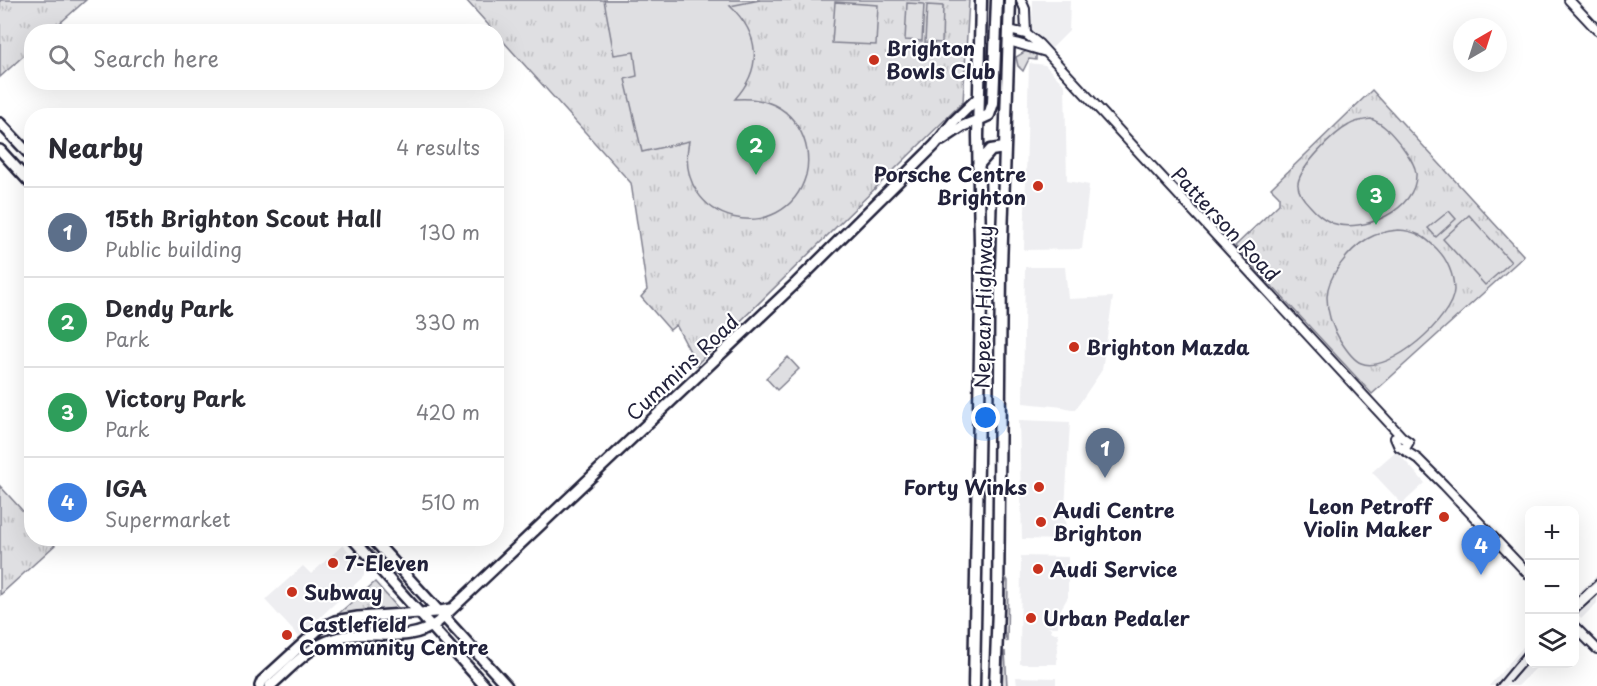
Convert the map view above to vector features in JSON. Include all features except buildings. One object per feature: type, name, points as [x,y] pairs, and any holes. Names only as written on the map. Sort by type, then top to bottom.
[{"type":"highway","name":"Nepean Highway","points":[[974,686],[981,297],[978,98],[981,0]]},
{"type":"highway","points":[[978,120],[988,116],[992,108],[997,0]]},
{"type":"highway","name":"Nepean Highway","points":[[994,686],[998,608],[1004,148],[1010,0]]},
{"type":"highway","points":[[980,28],[1009,35]]},
{"type":"highway","points":[[978,165],[991,150],[1004,148]]},
{"type":"highway","points":[[979,441],[999,441]]},
{"type":"main road","name":"Cummins Road","points":[[431,627],[719,357],[935,145],[951,124],[978,98]]},
{"type":"main road","name":"Cummins Road","points":[[935,145],[963,126],[978,120]]},
{"type":"main road","points":[[0,123],[24,148]]},
{"type":"main road","points":[[0,150],[24,176]]},
{"type":"main road","points":[[359,546],[485,686]]},
{"type":"main road","points":[[380,546],[445,612],[507,686]]},
{"type":"main road","points":[[387,577],[399,566]]},
{"type":"main road","points":[[260,686],[262,681],[327,624],[351,618],[445,612]]},
{"type":"main road","points":[[270,686],[315,647],[333,639],[357,635],[406,636],[431,627]]},
{"type":"street","points":[[1021,0],[1025,11],[1026,34]]},
{"type":"street","points":[[1569,0],[1597,30]]},
{"type":"street","name":"Patterson Road","points":[[1009,35],[1026,34],[1036,41],[1383,417],[1399,438],[1397,445],[1401,448]]},
{"type":"street","name":"Patterson Road","points":[[1009,35],[1046,52]]},
{"type":"street","points":[[1399,438],[1407,440],[1418,459]]},
{"type":"street","points":[[1401,448],[1410,444]]},
{"type":"street","points":[[1401,448],[1418,459],[1525,571]]},
{"type":"street","points":[[1579,627],[1582,632]]},
{"type":"street","points":[[1579,629],[1597,649]]},
{"type":"shaded area","points":[[1033,0],[1070,0],[1069,31],[1052,48],[1032,30]]},
{"type":"shaded area","points":[[1029,63],[1045,65],[1065,86],[1067,181],[1089,185],[1082,249],[1024,250]]},
{"type":"shaded area","points":[[1025,267],[1065,267],[1068,299],[1113,297],[1102,370],[1075,410],[1023,403]]},
{"type":"shaded area","points":[[1019,420],[1070,422],[1065,509],[1066,540],[1022,539]]},
{"type":"shaded area","points":[[1396,451],[1425,483],[1402,504],[1372,472]]},
{"type":"shaded area","points":[[342,546],[364,569],[364,576],[299,637],[265,600],[303,566],[311,574]]},
{"type":"shaded area","points":[[1021,556],[1068,557],[1068,597],[1058,614],[1058,627],[1047,627],[1051,628],[1051,633],[1058,633],[1057,664],[1020,664]]},
{"type":"shaded area","points":[[1597,575],[1597,582],[1579,598],[1579,592]]},
{"type":"shaded area","points":[[1597,593],[1597,603],[1581,619],[1579,610]]},
{"type":"shaded area","points":[[1525,645],[1525,668],[1536,668],[1518,686],[1489,686]]},
{"type":"shaded area","points":[[1016,677],[1056,678],[1056,686],[1017,686]]},
{"type":"green space","points":[[0,0],[86,0],[59,24],[24,24],[24,55],[0,77]]},
{"type":"green space","points":[[466,0],[969,0],[963,102],[696,365],[676,325],[670,330],[641,297],[647,290],[631,183],[504,42],[504,24],[488,24]]},
{"type":"green space","points":[[604,0],[760,0],[730,6],[747,28],[754,51],[754,63],[750,75],[735,99],[753,99],[779,108],[792,119],[801,132],[806,144],[808,163],[806,175],[794,198],[776,213],[755,219],[733,217],[713,208],[697,192],[688,170],[689,141],[642,152],[625,79],[637,76],[634,52],[614,55]]},
{"type":"green space","points":[[835,2],[878,5],[876,45],[832,43]]},
{"type":"green space","points":[[907,3],[924,4],[922,41],[905,40]]},
{"type":"green space","points":[[927,5],[943,6],[942,43],[925,42]]},
{"type":"green space","points":[[1026,51],[1036,54],[1036,60],[1029,59],[1023,71],[1018,66],[1016,57]]},
{"type":"green space","points":[[1372,90],[1524,256],[1372,394],[1235,246],[1279,204],[1279,196],[1271,188]]},
{"type":"green space","points":[[1371,119],[1388,130],[1410,159],[1416,173],[1414,186],[1408,198],[1386,216],[1358,225],[1344,226],[1332,223],[1317,213],[1301,196],[1298,186],[1300,176],[1312,159],[1335,135],[1351,124]]},
{"type":"green space","points":[[1449,211],[1456,219],[1436,237],[1428,228]]},
{"type":"green space","points":[[1469,215],[1511,262],[1485,285],[1443,239]]},
{"type":"green space","points":[[1398,230],[1419,235],[1441,253],[1453,279],[1454,290],[1451,302],[1432,329],[1402,353],[1387,361],[1373,364],[1361,363],[1349,353],[1335,330],[1328,309],[1328,289],[1335,272],[1360,244],[1378,234]]},
{"type":"green space","points":[[788,357],[799,369],[777,390],[766,378]]},
{"type":"green space","points":[[0,486],[24,512],[24,546],[54,546],[0,595]]},
{"type":"green space","points":[[1007,579],[1008,581],[1007,642],[1004,631]]},
{"type":"green space","points":[[375,582],[398,608],[337,615]]},
{"type":"green space","points":[[1005,651],[1007,686],[1002,686],[1004,654]]},
{"type":"railway","points":[[1579,595],[1597,579]]},
{"type":"railway","points":[[1576,614],[1597,595]]},
{"type":"railway","points":[[1496,686],[1525,651]]},
{"type":"railway","points":[[1510,682],[1525,665]]},
{"type":"place","name":"Brighton Bowls Club","points":[[874,60]]},
{"type":"place","name":"Dendy Park","points":[[756,175]]},
{"type":"place","name":"Porsche Centre Brighton","points":[[1038,186]]},
{"type":"place","name":"Victory Park","points":[[1376,225]]},
{"type":"place","name":"Brighton Mazda","points":[[1074,347]]},
{"type":"place","name":"15th Brighton Scout Hall","points":[[1105,478]]},
{"type":"place","name":"Forty Winks","points":[[1039,487]]},
{"type":"place","name":"Leon Petroff Violin Maker","points":[[1444,517]]},
{"type":"place","name":"Audi Centre Brighton","points":[[1041,522]]},
{"type":"place","name":"7-Eleven","points":[[333,563]]},
{"type":"place","name":"Audi Service","points":[[1038,569]]},
{"type":"place","name":"IGA","points":[[1481,575]]},
{"type":"place","name":"Subway","points":[[292,592]]},
{"type":"place","name":"Urban Pedaler","points":[[1031,618]]},
{"type":"place","name":"Castlefield Community Centre","points":[[287,635]]}]
